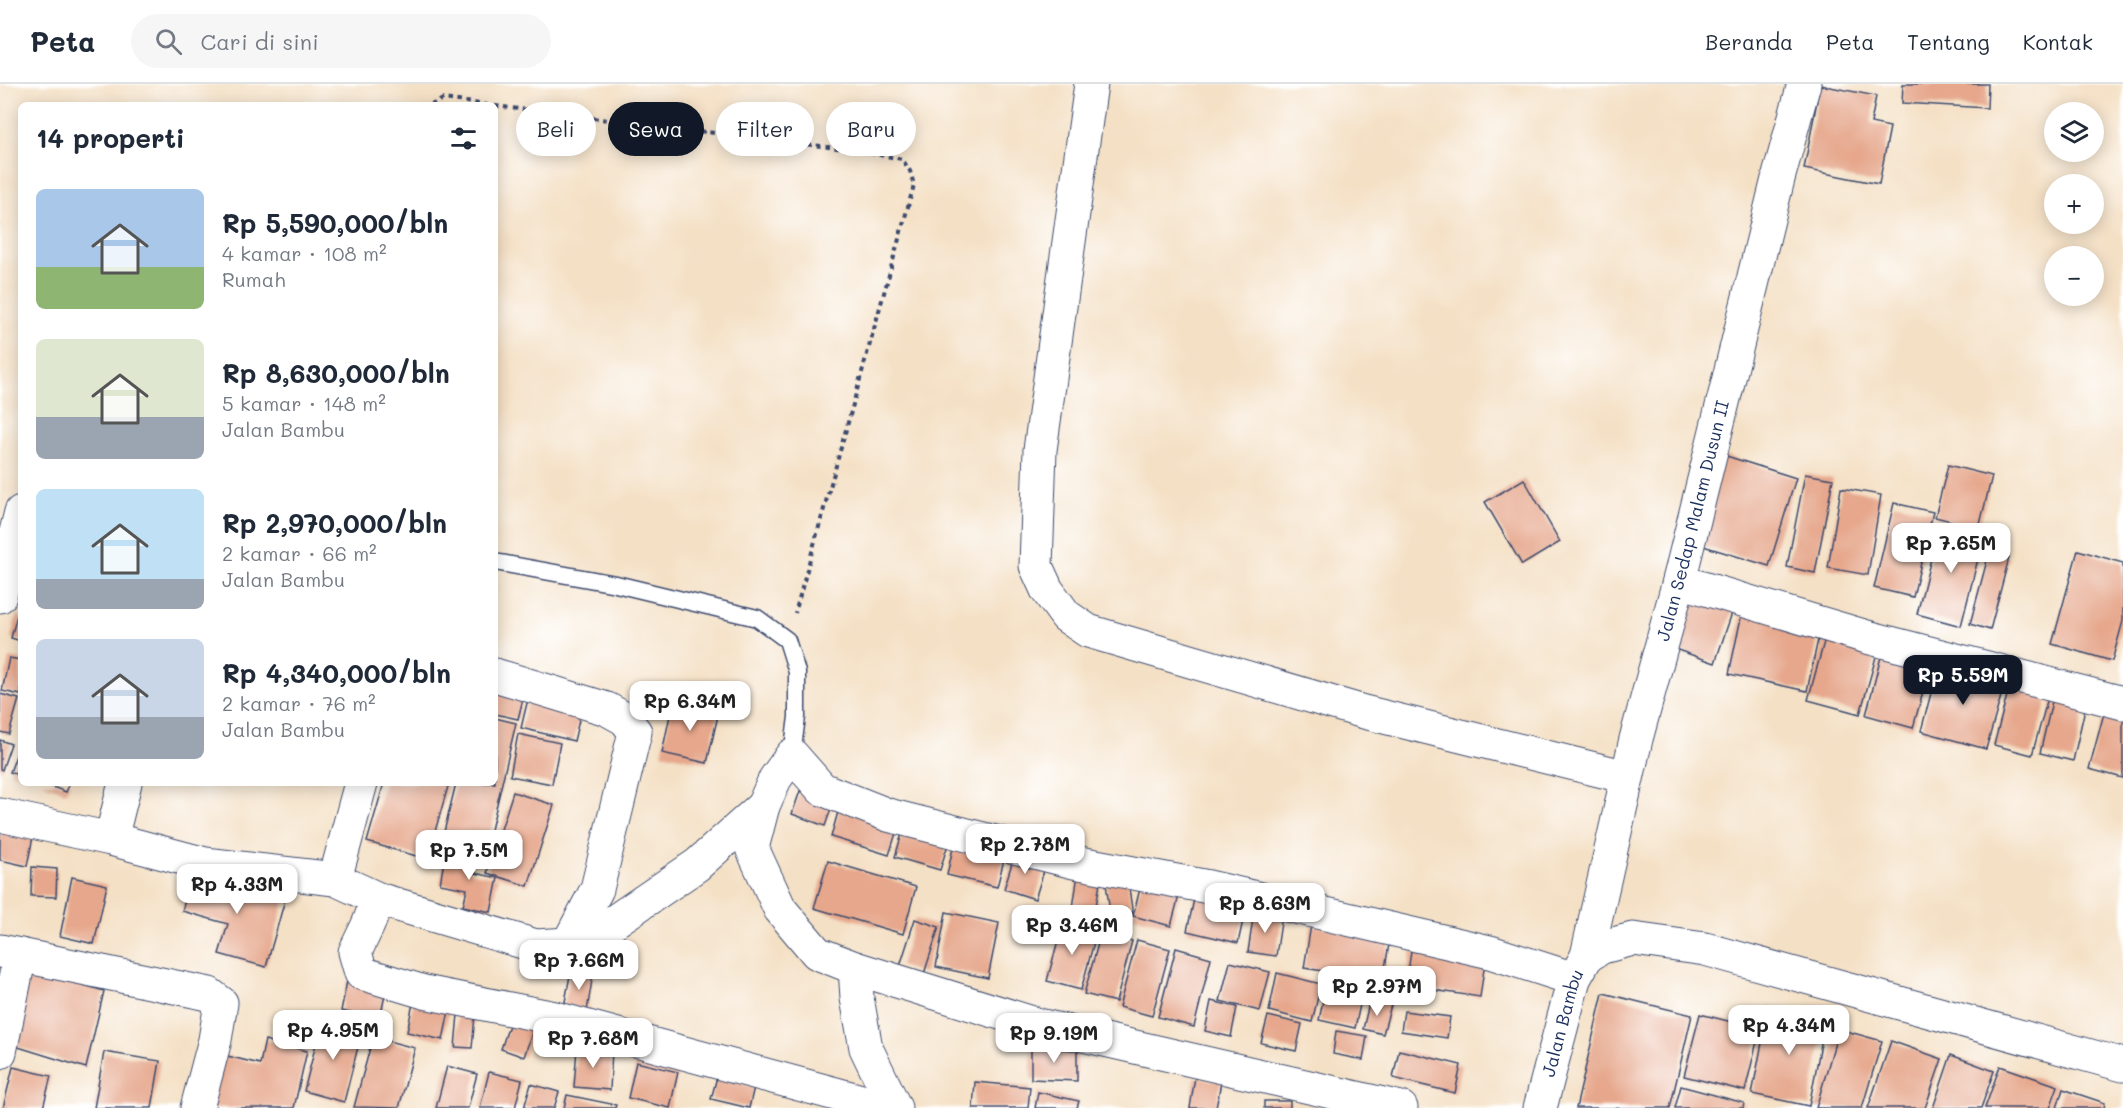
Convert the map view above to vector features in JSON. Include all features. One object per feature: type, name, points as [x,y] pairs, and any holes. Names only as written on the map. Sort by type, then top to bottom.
[{"type":"street","points":[[1091,84],[1040,450],[1036,533],[1036,566],[1047,590],[1066,616],[1088,631],[1364,712],[1627,777]]},
{"type":"street","name":"Jalan Sedap Malam Dusun II","points":[[1580,968],[1627,777],[1679,581],[1778,179],[1804,84]]},
{"type":"street","points":[[0,596],[18,524]]},
{"type":"street","points":[[1679,581],[1889,643],[2123,703]]},
{"type":"street","points":[[498,676],[607,710],[625,718],[635,732],[597,889],[568,944]]},
{"type":"street","points":[[1382,1106],[1039,1025],[855,968],[817,953],[780,909],[752,848],[762,806],[775,779],[792,755],[822,789],[888,815],[1074,862],[1209,887],[1479,949],[1580,968]]},
{"type":"street","points":[[111,839],[124,786]]},
{"type":"street","points":[[335,879],[360,786]]},
{"type":"street","points":[[0,815],[111,839],[205,864],[335,879],[378,899],[536,946],[568,944],[593,936],[697,865],[762,806]]},
{"type":"street","points":[[378,899],[355,952],[361,973],[424,992],[555,1018],[887,1108]]},
{"type":"street","name":"Jalan Bambu","points":[[1540,1108],[1580,968],[1602,947],[1633,939],[1705,949],[2123,1065]]},
{"type":"street","points":[[0,1052],[10,953],[209,994],[221,1003],[197,1108]]},
{"type":"street","points":[[855,968],[857,998],[866,1048],[895,1108]]},
{"type":"lane","points":[[498,563],[616,584],[757,618],[787,640],[797,672],[797,717],[792,755]]},
{"type":"path","points":[[437,102],[443,99],[466,102]]},
{"type":"path","points":[[498,106],[853,150],[902,159],[910,171],[914,185],[787,640]]},
{"type":"building","points":[[1903,84],[1988,84],[1987,108],[1902,103]]},
{"type":"building","points":[[1820,85],[1876,96],[1871,123],[1890,127],[1879,184],[1804,169]]},
{"type":"building","points":[[1717,453],[1796,478],[1769,566],[1690,542]]},
{"type":"building","points":[[1948,465],[1992,476],[1979,528],[1935,517]]},
{"type":"building","points":[[1805,474],[1833,479],[1815,573],[1787,567]]},
{"type":"building","points":[[1524,479],[1560,542],[1522,565],[1485,502]]},
{"type":"building","points":[[1841,488],[1881,495],[1868,575],[1828,568]]},
{"type":"building","points":[[1894,503],[1933,512],[1913,597],[1874,588]]},
{"type":"building","points":[[1940,523],[1984,535],[1961,626],[1917,614]]},
{"type":"building","points":[[2078,550],[2123,563],[2123,621],[2112,661],[2052,644]]},
{"type":"building","points":[[1989,553],[2009,558],[1990,630],[1970,624]]},
{"type":"building","points":[[1688,588],[1735,604],[1715,663],[1669,647]]},
{"type":"building","points":[[1742,613],[1820,630],[1807,691],[1729,674]]},
{"type":"building","points":[[17,615],[18,615],[18,640],[11,638]]},
{"type":"building","points":[[1827,631],[1879,646],[1860,714],[1808,700]]},
{"type":"building","points":[[1884,645],[1932,659],[1913,728],[1866,715]]},
{"type":"building","points":[[9,658],[18,660],[18,694],[2,691]]},
{"type":"building","points":[[1939,663],[2005,682],[1986,749],[1921,731]]},
{"type":"building","points":[[2010,684],[2049,694],[2032,755],[1994,745]]},
{"type":"building","points":[[498,689],[524,695],[518,719],[498,715]]},
{"type":"building","points":[[2054,693],[2087,700],[2073,761],[2040,753]]},
{"type":"building","points":[[0,694],[18,699],[18,702],[9,734],[0,732]]},
{"type":"building","points":[[528,699],[581,712],[574,741],[521,728]]},
{"type":"building","points":[[673,701],[719,711],[707,763],[662,753]]},
{"type":"building","points":[[2107,702],[2123,707],[2123,778],[2089,769]]},
{"type":"building","points":[[498,719],[516,723],[487,847],[443,836],[455,786],[498,786]]},
{"type":"building","points":[[518,734],[560,743],[552,784],[510,776]]},
{"type":"building","points":[[0,740],[11,744],[2,770],[0,769]]},
{"type":"building","points":[[18,750],[18,775],[10,772]]},
{"type":"building","points":[[50,786],[69,786],[66,792]]},
{"type":"building","points":[[383,786],[448,786],[427,859],[367,842]]},
{"type":"building","points":[[800,791],[833,803],[825,826],[792,814]]},
{"type":"building","points":[[513,792],[554,805],[528,886],[487,873]]},
{"type":"building","points":[[839,808],[898,827],[889,855],[831,837]]},
{"type":"building","points":[[904,827],[949,841],[940,870],[895,857]]},
{"type":"building","points":[[0,830],[33,837],[27,866],[0,860]]},
{"type":"building","points":[[955,839],[1006,852],[997,887],[947,875]]},
{"type":"building","points":[[446,849],[473,854],[470,872],[498,878],[491,912],[463,906],[467,889],[440,884]]},
{"type":"building","points":[[1016,850],[1047,861],[1035,899],[1004,889]]},
{"type":"building","points":[[828,861],[916,887],[903,934],[814,908]]},
{"type":"building","points":[[32,867],[57,869],[56,897],[31,896]]},
{"type":"building","points":[[193,870],[286,896],[266,967],[219,954],[228,924],[182,911]]},
{"type":"building","points":[[1078,874],[1101,878],[1095,911],[1073,908]]},
{"type":"building","points":[[1127,874],[1133,916],[1111,919],[1105,877]]},
{"type":"building","points":[[72,877],[107,885],[94,944],[60,936]]},
{"type":"building","points":[[1143,877],[1181,888],[1171,926],[1133,916]]},
{"type":"building","points":[[1195,895],[1246,907],[1238,943],[1187,931]]},
{"type":"building","points":[[946,912],[999,923],[988,978],[936,967]]},
{"type":"building","points":[[1254,912],[1282,916],[1276,956],[1248,952]]},
{"type":"building","points":[[915,919],[939,927],[924,974],[900,966]]},
{"type":"building","points":[[1063,922],[1097,931],[1081,990],[1047,981]]},
{"type":"building","points":[[1311,925],[1390,938],[1383,980],[1304,968]]},
{"type":"building","points":[[1101,933],[1132,941],[1116,1002],[1084,994]]},
{"type":"building","points":[[1137,940],[1170,949],[1152,1016],[1119,1007]]},
{"type":"building","points":[[1176,948],[1211,958],[1194,1027],[1158,1017]]},
{"type":"building","points":[[1411,951],[1485,962],[1480,997],[1406,986]]},
{"type":"building","points":[[1230,962],[1270,972],[1260,1011],[1220,1001]]},
{"type":"building","points":[[25,968],[104,991],[86,1068],[2,1042]]},
{"type":"building","points":[[571,970],[593,974],[587,1011],[564,1007]]},
{"type":"building","points":[[1277,973],[1321,984],[1312,1022],[1269,1011]]},
{"type":"building","points":[[347,981],[386,990],[380,1019],[341,1011]]},
{"type":"building","points":[[1325,991],[1361,1000],[1355,1028],[1319,1020]]},
{"type":"building","points":[[1603,993],[1692,1015],[1670,1108],[1576,1108]]},
{"type":"building","points":[[1370,999],[1391,1005],[1383,1034],[1363,1029]]},
{"type":"building","points":[[1211,1001],[1237,1007],[1231,1037],[1205,1031]]},
{"type":"building","points":[[413,1003],[449,1011],[443,1040],[407,1032]]},
{"type":"building","points":[[1769,1007],[1826,1018],[1809,1106],[1752,1094]]},
{"type":"building","points":[[1404,1011],[1450,1017],[1447,1038],[1401,1031]]},
{"type":"building","points":[[458,1014],[475,1016],[472,1048],[455,1047]]},
{"type":"building","points":[[1700,1014],[1760,1029],[1745,1091],[1684,1076]]},
{"type":"building","points":[[1268,1016],[1302,1024],[1296,1051],[1261,1043]]},
{"type":"building","points":[[322,1020],[362,1031],[344,1102],[304,1091]]},
{"type":"building","points":[[510,1022],[533,1030],[524,1057],[501,1049]]},
{"type":"building","points":[[1839,1029],[1882,1041],[1862,1108],[1816,1108]]},
{"type":"building","points":[[1336,1031],[1367,1036],[1363,1060],[1333,1054]]},
{"type":"building","points":[[373,1037],[415,1048],[399,1108],[354,1107]]},
{"type":"building","points":[[265,1040],[307,1051],[294,1108],[202,1108],[215,1053],[260,1064]]},
{"type":"building","points":[[1891,1041],[1942,1059],[1925,1108],[1868,1108]]},
{"type":"building","points":[[577,1048],[612,1050],[610,1090],[574,1087]]},
{"type":"building","points":[[1031,1048],[1077,1050],[1077,1081],[1031,1079]]},
{"type":"building","points":[[1399,1050],[1461,1065],[1455,1093],[1393,1078]]},
{"type":"building","points":[[104,1052],[160,1061],[152,1108],[94,1108]]},
{"type":"building","points":[[1951,1055],[1994,1071],[1981,1108],[1933,1108]]},
{"type":"building","points":[[636,1062],[678,1072],[670,1108],[628,1098]]},
{"type":"building","points":[[447,1066],[477,1074],[468,1108],[436,1108]]},
{"type":"building","points":[[2000,1066],[2058,1086],[2050,1108],[1985,1108]]},
{"type":"building","points":[[13,1067],[51,1076],[43,1108],[3,1108]]},
{"type":"building","points":[[489,1072],[522,1080],[515,1108],[480,1108]]},
{"type":"building","points":[[717,1077],[754,1087],[749,1108],[711,1099]]},
{"type":"building","points":[[1195,1077],[1221,1082],[1216,1108],[1190,1108]]},
{"type":"building","points":[[975,1082],[1030,1087],[1028,1108],[973,1108]]},
{"type":"building","points":[[531,1084],[559,1092],[554,1108],[524,1108]]},
{"type":"building","points":[[1681,1086],[1744,1103],[1743,1108],[1675,1108]]},
{"type":"building","points":[[2063,1089],[2105,1103],[2104,1108],[2057,1108]]},
{"type":"building","points":[[1038,1092],[1079,1101],[1077,1108],[1035,1108]]},
{"type":"building","points":[[567,1095],[616,1105],[615,1108],[564,1108]]},
{"type":"building","points":[[1264,1101],[1290,1101],[1290,1108],[1264,1108]]}]
